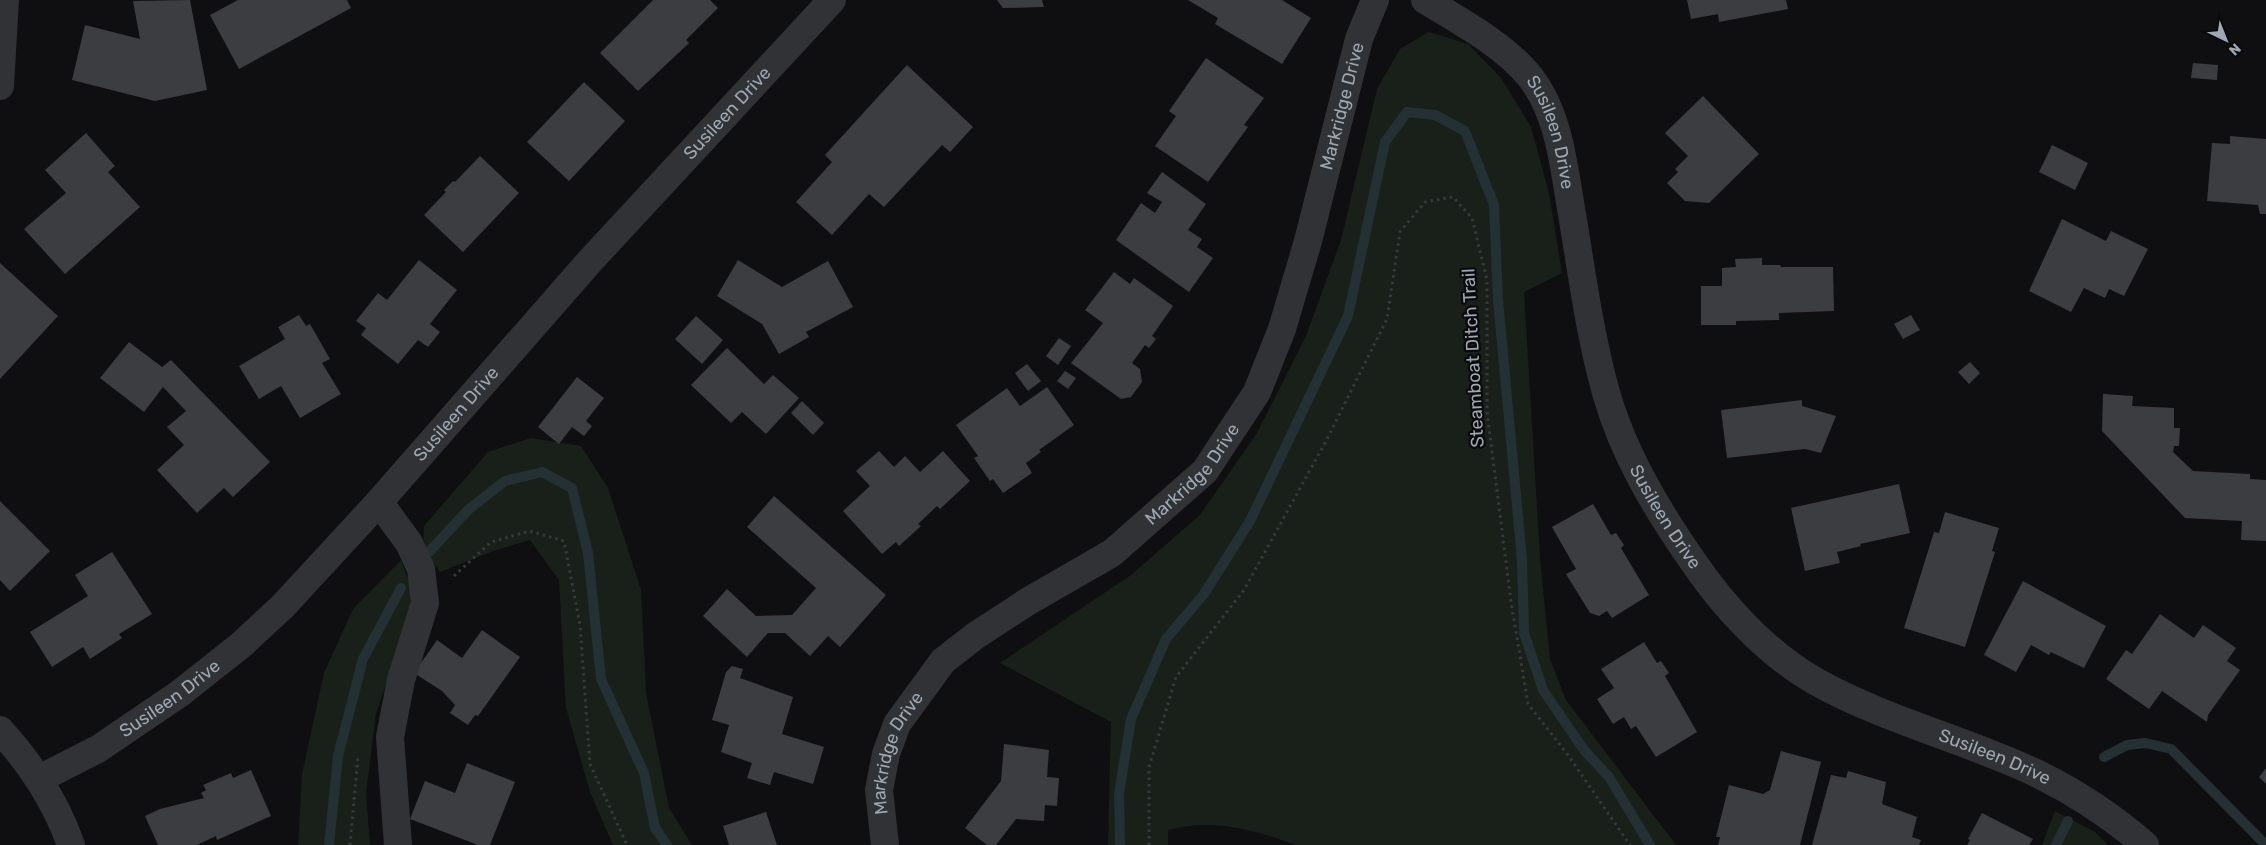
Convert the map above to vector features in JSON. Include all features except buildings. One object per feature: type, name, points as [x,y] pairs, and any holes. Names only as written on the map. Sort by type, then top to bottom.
[{"type":"street","points":[[0,86],[5,0]]},
{"type":"street","name":"Susileen Drive","points":[[39,779],[106,744],[178,694],[241,645],[290,599],[379,502],[590,261],[832,0]]},
{"type":"street","name":"Markridge Drive","points":[[885,845],[879,790],[886,754],[897,724],[943,661],[1005,616],[1119,547],[1204,471],[1257,392],[1282,329],[1308,241],[1359,39],[1375,0]]},
{"type":"street","name":"Susileen Drive","points":[[1429,1],[1508,54],[1530,78],[1543,97],[1552,118],[1559,146],[1584,291],[1604,385],[1621,436],[1644,483],[1671,528],[1693,562],[1722,599],[1760,639],[1784,660],[1812,679],[1852,701],[2032,771],[2071,790],[2123,826],[2145,845]]},
{"type":"street","points":[[379,502],[409,543],[421,569],[425,603],[401,680],[390,737],[398,845]]},
{"type":"street","points":[[0,730],[39,779],[60,816],[71,845]]},
{"type":"path","name":"Steamboat Ditch Trail","points":[[1149,845],[1149,767],[1176,677],[1244,590],[1326,440],[1383,327],[1387,319],[1400,232],[1425,202],[1453,197],[1472,218],[1487,280],[1487,412],[1511,602],[1528,704],[1568,755],[1630,845]]},
{"type":"path","points":[[425,603],[491,542],[530,531],[564,541],[580,625],[590,764],[628,845]]},
{"type":"path","points":[[350,845],[358,755]]},
{"type":"shaded area","points":[[1429,32],[1468,44],[1501,78],[1531,127],[1549,193],[1562,273],[1524,292],[1540,558],[1550,659],[1566,700],[1676,845],[1295,845],[1248,830],[1216,825],[1200,825],[1168,830],[1168,845],[1108,845],[1111,722],[1000,663],[1131,575],[1200,515],[1257,433],[1306,336],[1341,240],[1377,89],[1400,49]]},
{"type":"shaded area","points":[[531,438],[581,446],[608,488],[641,590],[646,693],[669,808],[692,845],[613,845],[590,792],[566,708],[559,580],[530,540],[496,550],[440,572],[423,548],[424,526],[488,452]]},
{"type":"shaded area","points":[[401,560],[413,592],[405,626],[376,714],[366,793],[370,845],[298,845],[302,774],[324,673],[353,609]]},
{"type":"shaded area","points":[[2055,811],[2095,832],[2108,845],[2042,845]]},
{"type":"waterway","points":[[1120,845],[1119,794],[1131,719],[1166,639],[1204,594],[1250,521],[1348,316],[1385,142],[1407,112],[1435,115],[1465,131],[1494,205],[1498,300],[1522,560],[1524,633],[1543,690],[1584,750],[1609,777],[1650,845]]},
{"type":"waterway","points":[[428,553],[468,510],[505,481],[542,472],[572,488],[588,553],[601,679],[644,773],[655,828],[667,845]]},
{"type":"waterway","points":[[329,845],[338,756],[363,659],[401,588]]},
{"type":"waterway","points":[[2104,757],[2127,745],[2145,743],[2171,749],[2266,845]]},
{"type":"waterway","points":[[2056,845],[2068,821]]}]
